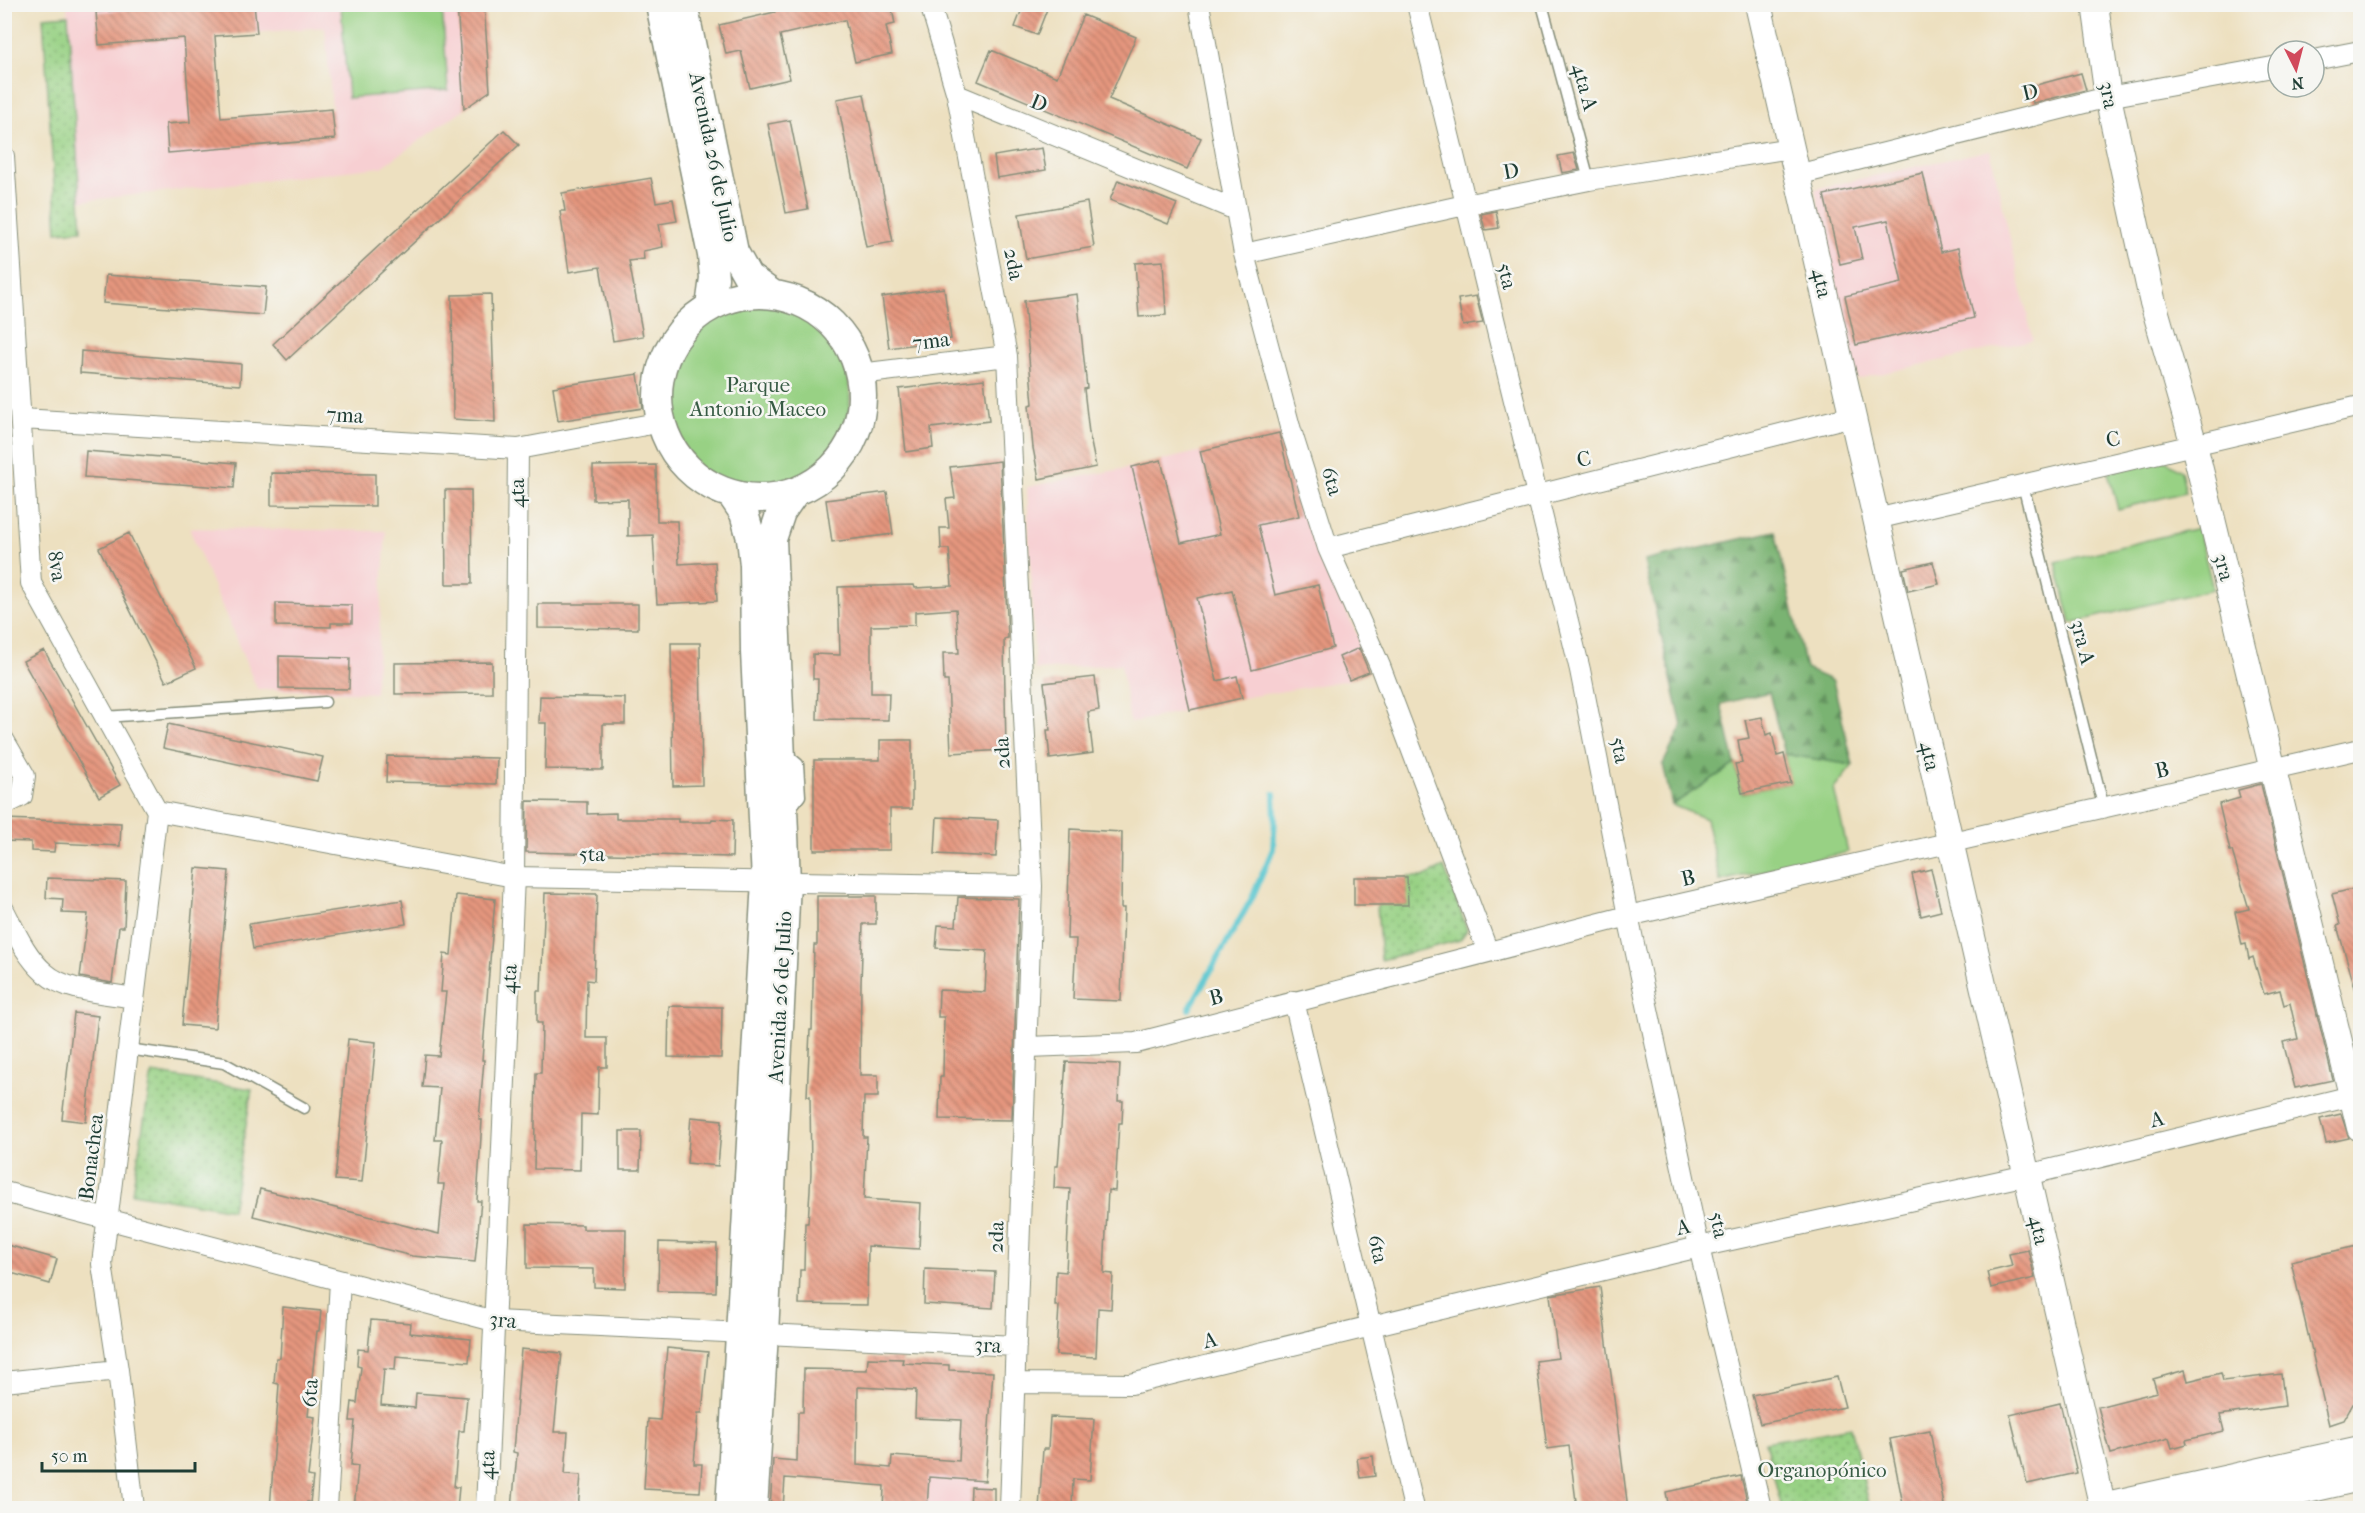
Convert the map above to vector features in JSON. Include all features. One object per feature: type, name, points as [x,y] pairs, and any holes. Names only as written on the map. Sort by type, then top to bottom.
[{"type":"main road","name":"Avenida 26 de Julio","points":[[660,4],[712,255],[714,278],[710,307]]},
{"type":"main road","name":"Avenida 26 de Julio","points":[[683,4],[734,252],[748,277],[772,294]]},
{"type":"main road","points":[[772,294],[805,303],[833,323],[853,351],[860,374],[861,418],[848,450],[825,476],[795,492],[761,498],[731,494],[704,481],[682,462],[665,434],[658,407],[659,377],[669,349],[686,325],[710,307],[738,296],[772,294]]},
{"type":"main road","name":"Avenida 26 de Julio","points":[[753,1509],[752,1333],[776,881],[783,817],[772,539],[781,512],[795,492]]},
{"type":"main road","name":"Avenida 26 de Julio","points":[[731,494],[744,513],[752,538],[755,652],[776,881]]},
{"type":"main road","name":"Avenida 26 de Julio","points":[[729,1509],[752,1333]]},
{"type":"main road","points":[[2104,1509],[2361,1452]]},
{"type":"main road","points":[[2215,1509],[2283,1501],[2361,1475]]},
{"type":"street","name":"2da","points":[[930,4],[957,95],[1007,356],[1032,886],[1010,1509]]},
{"type":"street","name":"6ta","points":[[1199,4],[1244,254],[1290,426],[1328,548],[1380,666],[1488,952]]},
{"type":"street","name":"5ta","points":[[1417,4],[1580,670],[1628,916],[1699,1247],[1761,1509]]},
{"type":"street","name":"4ta","points":[[1758,4],[2104,1509]]},
{"type":"street","name":"3ra","points":[[2095,4],[2108,97],[2152,299],[2194,445],[2273,769],[2357,1095],[2361,1128]]},
{"type":"street","points":[[2326,58],[2361,51]]},
{"type":"street","name":"D","points":[[1797,175],[2108,97],[2266,68]]},
{"type":"street","name":"D","points":[[957,95],[1236,210]]},
{"type":"street","name":"D","points":[[1244,254],[1589,180],[1791,148]]},
{"type":"street","name":"8va","points":[[4,156],[31,583],[157,810]]},
{"type":"street","name":"7ma","points":[[860,374],[1007,356]]},
{"type":"street","name":"C","points":[[1876,519],[2361,406]]},
{"type":"street","name":"C","points":[[1328,548],[1852,416]]},
{"type":"street","name":"7ma","points":[[22,419],[518,449],[662,422]]},
{"type":"street","name":"4ta","points":[[486,1509],[514,877],[518,449]]},
{"type":"street","points":[[4,740],[25,776],[22,796],[4,805]]},
{"type":"street","name":"B","points":[[1028,1047],[1136,1043],[1294,1000],[1628,916],[2361,749]]},
{"type":"street","name":"5ta","points":[[157,810],[514,877],[1032,886]]},
{"type":"street","name":"Bonachea","points":[[134,1509],[118,1370],[102,1264],[157,810]]},
{"type":"street","points":[[4,910],[20,941],[45,974],[75,988],[134,998]]},
{"type":"street","name":"6ta","points":[[1294,1000],[1414,1509]]},
{"type":"street","name":"A","points":[[1014,1383],[1131,1384],[1699,1247],[2027,1175],[2357,1095]]},
{"type":"street","name":"3ra","points":[[4,1192],[494,1321],[1016,1346]]},
{"type":"street","name":"6ta","points":[[327,1509],[340,1281]]},
{"type":"street","points":[[4,1382],[118,1370]]},
{"type":"lane","name":"4ta A","points":[[1542,4],[1589,180]]},
{"type":"lane","name":"3ra A","points":[[2023,485],[2104,808]]},
{"type":"lane","points":[[104,717],[325,702]]},
{"type":"lane","points":[[128,1049],[224,1063],[304,1108]]},
{"type":"shaded area","points":[[67,5],[457,5],[464,109],[382,167],[81,201]],"holes":[[[325,27],[332,109],[222,118],[215,36]]]},
{"type":"shaded area","points":[[1990,150],[2033,340],[1857,379],[1815,189]]},
{"type":"shaded area","points":[[1281,433],[1322,560],[1363,647],[1340,657],[1349,680],[1242,698],[1130,723],[1121,664],[1035,670],[1027,487],[1132,467]]},
{"type":"shaded area","points":[[189,528],[386,531],[375,693],[257,689]]},
{"type":"shaded area","points":[[892,1456],[987,1463],[985,1481],[994,1488],[994,1508],[883,1508],[884,1486],[785,1478],[783,1508],[765,1508],[769,1458],[890,1468]]},
{"type":"green space","points":[[442,5],[448,90],[348,98],[341,6]]},
{"type":"green space","points":[[68,15],[82,230],[57,232],[43,17]]},
{"type":"green space","name":"Parque Antonio Maceo","points":[[758,305],[776,306],[793,312],[809,320],[823,332],[835,346],[843,362],[849,379],[849,415],[843,432],[835,448],[823,462],[809,474],[793,482],[776,488],[758,489],[740,488],[723,482],[707,474],[693,462],[681,448],[673,432],[667,415],[666,397],[667,379],[673,362],[681,346],[693,332],[707,320],[723,312],[740,306]]},
{"type":"green space","points":[[2164,459],[2181,471],[2186,492],[2118,509],[2108,472]]},
{"type":"green space","points":[[2198,528],[2213,589],[2071,623],[2056,562]]},
{"type":"green space","points":[[1775,531],[1806,669],[1833,681],[1853,765],[1784,754],[1769,692],[1721,704],[1735,764],[1672,805],[1663,764],[1682,726],[1644,561]]},
{"type":"green space","points":[[1784,754],[1853,765],[1834,789],[1848,852],[1720,881],[1706,819],[1672,805],[1735,764],[1742,793],[1790,783]]},
{"type":"green space","points":[[1444,867],[1467,930],[1460,940],[1381,960],[1377,905],[1407,905],[1407,877],[1423,877]]},
{"type":"green space","points":[[152,1073],[252,1089],[232,1210],[132,1193]]},
{"type":"green space","name":"Organopónico","points":[[1851,1427],[1870,1508],[1782,1508],[1765,1442]]},
{"type":"building","points":[[196,4],[254,4],[257,33],[215,36],[221,118],[332,109],[335,139],[168,153],[166,124],[190,122],[184,38],[99,45],[96,12]]},
{"type":"building","points":[[457,4],[484,4],[490,91],[464,109]]},
{"type":"building","points":[[791,4],[891,4],[895,24],[886,26],[892,54],[855,62],[845,20],[780,35],[790,79],[750,88],[741,51],[726,54],[719,25],[775,12],[774,8]]},
{"type":"building","points":[[1024,4],[1049,4],[1037,35],[1015,27]]},
{"type":"building","points":[[1083,15],[1136,37],[1109,99],[1201,138],[1187,169],[978,81],[991,50],[1057,77]]},
{"type":"building","points":[[2081,73],[2086,90],[2033,103],[2029,87]]},
{"type":"building","points":[[864,94],[893,242],[866,247],[837,99]]},
{"type":"building","points":[[790,120],[808,209],[786,213],[768,124]]},
{"type":"building","points":[[504,130],[519,145],[287,360],[273,344]]},
{"type":"building","points":[[1042,148],[1046,170],[997,178],[994,156]]},
{"type":"building","points":[[1574,153],[1579,170],[1562,173],[1558,156]]},
{"type":"building","points":[[1923,173],[1941,252],[1958,248],[1974,318],[1856,345],[1845,296],[1902,283],[1888,220],[1855,227],[1862,259],[1840,264],[1824,195]]},
{"type":"building","points":[[651,178],[656,202],[673,199],[677,221],[659,224],[663,247],[643,251],[644,259],[629,261],[643,336],[613,341],[600,267],[569,272],[560,211],[565,211],[562,193]]},
{"type":"building","points":[[1118,180],[1177,204],[1168,224],[1110,200]]},
{"type":"building","points":[[1087,202],[1094,247],[1026,259],[1019,214]]},
{"type":"building","points":[[1496,211],[1499,228],[1485,230],[1481,214]]},
{"type":"building","points":[[1163,261],[1166,315],[1139,317],[1135,263]]},
{"type":"building","points":[[106,275],[266,287],[263,315],[103,303]]},
{"type":"building","points":[[944,288],[951,339],[889,348],[882,297]]},
{"type":"building","points":[[491,294],[495,422],[453,419],[452,295]]},
{"type":"building","points":[[1077,294],[1087,388],[1084,389],[1096,467],[1039,479],[1029,405],[1033,404],[1024,301]]},
{"type":"building","points":[[1476,296],[1483,323],[1463,326],[1458,299]]},
{"type":"building","points":[[81,351],[241,364],[240,385],[80,373]]},
{"type":"building","points":[[638,374],[643,408],[558,421],[553,387]]},
{"type":"building","points":[[984,379],[989,421],[931,428],[933,448],[906,452],[899,389]]},
{"type":"building","points":[[1279,433],[1299,516],[1258,525],[1275,595],[1318,585],[1333,648],[1252,670],[1232,590],[1197,598],[1217,681],[1237,676],[1242,698],[1190,710],[1132,467],[1161,460],[1181,543],[1220,534],[1200,451]]},
{"type":"building","points":[[86,451],[236,463],[234,488],[84,477]]},
{"type":"building","points":[[1000,461],[1008,638],[1004,639],[1006,750],[951,753],[948,681],[944,681],[943,653],[959,653],[956,609],[915,612],[915,625],[871,626],[871,693],[889,693],[888,720],[817,719],[818,679],[813,679],[813,654],[840,655],[838,587],[952,586],[949,549],[941,549],[940,528],[949,528],[946,499],[955,498],[950,467]]},
{"type":"building","points":[[656,465],[657,521],[677,521],[679,564],[715,562],[717,601],[657,604],[653,535],[628,536],[628,499],[593,500],[593,466]]},
{"type":"building","points":[[271,473],[375,474],[375,506],[271,505]]},
{"type":"building","points":[[445,490],[471,490],[472,584],[446,584]]},
{"type":"building","points":[[887,492],[893,534],[832,542],[826,500]]},
{"type":"building","points":[[129,533],[196,668],[166,682],[99,548]]},
{"type":"building","points":[[1933,562],[1939,584],[1908,591],[1903,569]]},
{"type":"building","points":[[276,603],[352,605],[352,623],[331,623],[331,627],[276,626]]},
{"type":"building","points":[[538,604],[638,604],[638,629],[538,628]]},
{"type":"building","points":[[671,643],[700,643],[702,785],[673,786]]},
{"type":"building","points":[[1359,648],[1369,672],[1349,680],[1339,657]]},
{"type":"building","points":[[44,650],[120,785],[99,797],[23,661]]},
{"type":"building","points":[[279,656],[350,658],[349,689],[279,688]]},
{"type":"building","points":[[492,662],[492,693],[395,694],[395,663]]},
{"type":"building","points":[[1095,677],[1099,710],[1088,712],[1093,753],[1050,759],[1047,730],[1050,730],[1044,683]]},
{"type":"building","points":[[540,696],[625,698],[625,724],[603,724],[603,770],[545,769],[546,723],[539,723]]},
{"type":"building","points":[[1762,717],[1766,735],[1772,733],[1777,756],[1784,754],[1791,783],[1742,793],[1735,764],[1742,763],[1738,740],[1749,738],[1745,720]]},
{"type":"building","points":[[168,724],[323,757],[317,781],[163,748]]},
{"type":"building","points":[[880,740],[912,740],[912,809],[890,809],[890,850],[814,850],[814,760],[880,760]]},
{"type":"building","points":[[387,756],[497,758],[496,784],[386,782]]},
{"type":"building","points":[[2261,784],[2333,1080],[2295,1088],[2283,1042],[2298,1039],[2290,1003],[2284,1005],[2280,990],[2264,994],[2253,957],[2249,959],[2246,944],[2242,945],[2235,912],[2249,909],[2232,851],[2230,851],[2219,804],[2240,798],[2238,790]]},
{"type":"building","points":[[527,801],[587,802],[587,814],[616,813],[616,819],[678,819],[678,822],[733,820],[732,857],[526,852]]},
{"type":"building","points":[[937,817],[998,820],[996,857],[935,854]]},
{"type":"building","points":[[4,819],[121,823],[120,846],[55,843],[54,852],[31,851],[31,842],[4,841]]},
{"type":"building","points":[[1070,829],[1122,832],[1121,908],[1124,908],[1121,1001],[1073,999],[1076,939],[1067,939]]},
{"type":"building","points":[[196,868],[229,871],[215,1028],[182,1025]]},
{"type":"building","points":[[1931,869],[1941,911],[1921,916],[1912,874]]},
{"type":"building","points":[[1354,877],[1407,877],[1408,905],[1354,905]]},
{"type":"building","points":[[47,878],[126,881],[124,927],[119,927],[112,983],[80,977],[88,914],[62,913],[63,899],[46,898]]},
{"type":"building","points":[[2361,887],[2361,991],[2356,991],[2337,926],[2340,925],[2332,894]]},
{"type":"building","points":[[545,893],[597,894],[594,981],[587,980],[586,1038],[607,1038],[607,1067],[599,1067],[598,1115],[581,1114],[580,1170],[534,1169],[536,1073],[541,1073],[542,1023],[537,1023],[537,991],[541,991]]},
{"type":"building","points":[[456,895],[495,899],[482,1060],[484,1060],[479,1120],[482,1120],[477,1201],[481,1201],[475,1262],[412,1256],[253,1216],[260,1189],[439,1234],[444,1184],[438,1184],[442,1140],[435,1140],[440,1088],[422,1087],[425,1055],[439,1056],[446,992],[441,992],[444,954],[451,955]]},
{"type":"building","points":[[817,896],[876,896],[876,924],[863,924],[860,1075],[878,1075],[878,1097],[864,1097],[863,1137],[867,1137],[864,1199],[921,1203],[919,1249],[868,1246],[867,1305],[799,1304],[800,1270],[804,1270],[805,1223],[808,1223],[811,1173],[810,1096],[807,1096],[810,1030],[812,1030],[814,945],[817,945]]},
{"type":"building","points":[[958,897],[1019,899],[1012,1120],[939,1119],[940,1077],[943,1077],[944,1017],[938,1017],[939,990],[985,992],[987,951],[936,948],[938,925],[956,926]]},
{"type":"building","points":[[402,900],[406,924],[253,949],[249,924]]},
{"type":"building","points":[[669,1006],[722,1007],[721,1058],[668,1057]]},
{"type":"building","points":[[74,1013],[98,1016],[86,1122],[62,1119]]},
{"type":"building","points":[[348,1039],[376,1042],[362,1182],[335,1180]]},
{"type":"building","points":[[1066,1062],[1120,1064],[1118,1101],[1123,1101],[1122,1123],[1119,1123],[1115,1191],[1108,1190],[1104,1273],[1113,1274],[1111,1309],[1098,1308],[1096,1357],[1056,1355],[1059,1306],[1055,1306],[1056,1271],[1066,1272],[1070,1189],[1054,1188],[1055,1166],[1058,1166]]},
{"type":"building","points":[[2341,1114],[2349,1138],[2326,1143],[2320,1119]]},
{"type":"building","points":[[691,1117],[722,1120],[718,1166],[687,1163]]},
{"type":"building","points":[[620,1131],[641,1131],[640,1170],[620,1170]]},
{"type":"building","points":[[527,1224],[583,1225],[583,1229],[626,1229],[625,1288],[594,1287],[594,1269],[527,1268]]},
{"type":"building","points":[[659,1242],[717,1244],[716,1292],[658,1291]]},
{"type":"building","points":[[4,1244],[57,1259],[50,1284],[4,1271]]},
{"type":"building","points":[[2361,1245],[2361,1402],[2353,1404],[2344,1420],[2329,1425],[2291,1261]]},
{"type":"building","points":[[2028,1250],[2035,1278],[1991,1288],[1987,1272],[2012,1266],[2009,1254]]},
{"type":"building","points":[[925,1269],[995,1272],[993,1308],[924,1304]]},
{"type":"building","points":[[1600,1287],[1628,1509],[1577,1509],[1569,1446],[1547,1449],[1536,1361],[1558,1358],[1550,1295]]},
{"type":"building","points":[[283,1307],[321,1311],[308,1416],[315,1417],[308,1476],[313,1477],[310,1503],[307,1502],[306,1509],[270,1509],[279,1384],[274,1383],[276,1358],[280,1358]]},
{"type":"building","points":[[371,1320],[411,1323],[410,1333],[471,1339],[469,1362],[396,1356],[395,1370],[384,1369],[381,1405],[415,1408],[416,1393],[467,1397],[464,1431],[459,1431],[454,1487],[459,1487],[457,1509],[400,1506],[400,1509],[354,1509],[358,1466],[351,1465],[355,1421],[350,1421],[352,1402],[357,1403],[361,1367],[357,1366],[358,1349],[368,1350]]},
{"type":"building","points":[[667,1348],[708,1352],[702,1413],[698,1413],[694,1464],[702,1464],[700,1492],[644,1489],[648,1419],[660,1420]]},
{"type":"building","points":[[521,1349],[562,1353],[554,1432],[568,1432],[565,1474],[581,1475],[578,1509],[512,1509],[517,1453],[513,1452]]},
{"type":"building","points":[[868,1358],[903,1359],[902,1363],[949,1365],[949,1370],[993,1372],[985,1481],[929,1477],[927,1509],[883,1509],[884,1486],[785,1478],[783,1509],[770,1509],[773,1459],[797,1461],[798,1412],[803,1412],[804,1369],[867,1370]],"holes":[[[858,1387],[916,1390],[915,1418],[961,1420],[959,1461],[892,1456],[891,1468],[857,1465]]]},
{"type":"building","points":[[2185,1370],[2188,1381],[2221,1373],[2223,1381],[2281,1374],[2285,1406],[2220,1415],[2224,1431],[2186,1440],[2187,1444],[2172,1448],[2169,1438],[2111,1454],[2098,1407],[2157,1392],[2153,1379]]},
{"type":"building","points":[[1837,1377],[1845,1407],[1760,1424],[1752,1395]]},
{"type":"building","points":[[2060,1403],[2077,1473],[2027,1484],[2010,1415]]},
{"type":"building","points":[[1050,1417],[1094,1419],[1090,1480],[1073,1479],[1072,1509],[1039,1509],[1043,1449],[1048,1449]]},
{"type":"building","points":[[1930,1431],[1944,1505],[1927,1509],[1904,1509],[1890,1439]]},
{"type":"building","points":[[1373,1456],[1375,1476],[1360,1478],[1357,1458]]},
{"type":"building","points":[[1741,1476],[1749,1509],[1669,1509],[1666,1492]]},
{"type":"building","points":[[971,1487],[994,1488],[994,1509],[970,1509]]},
{"type":"waterway","points":[[1189,1009],[1252,898],[1273,849],[1274,794]]}]
